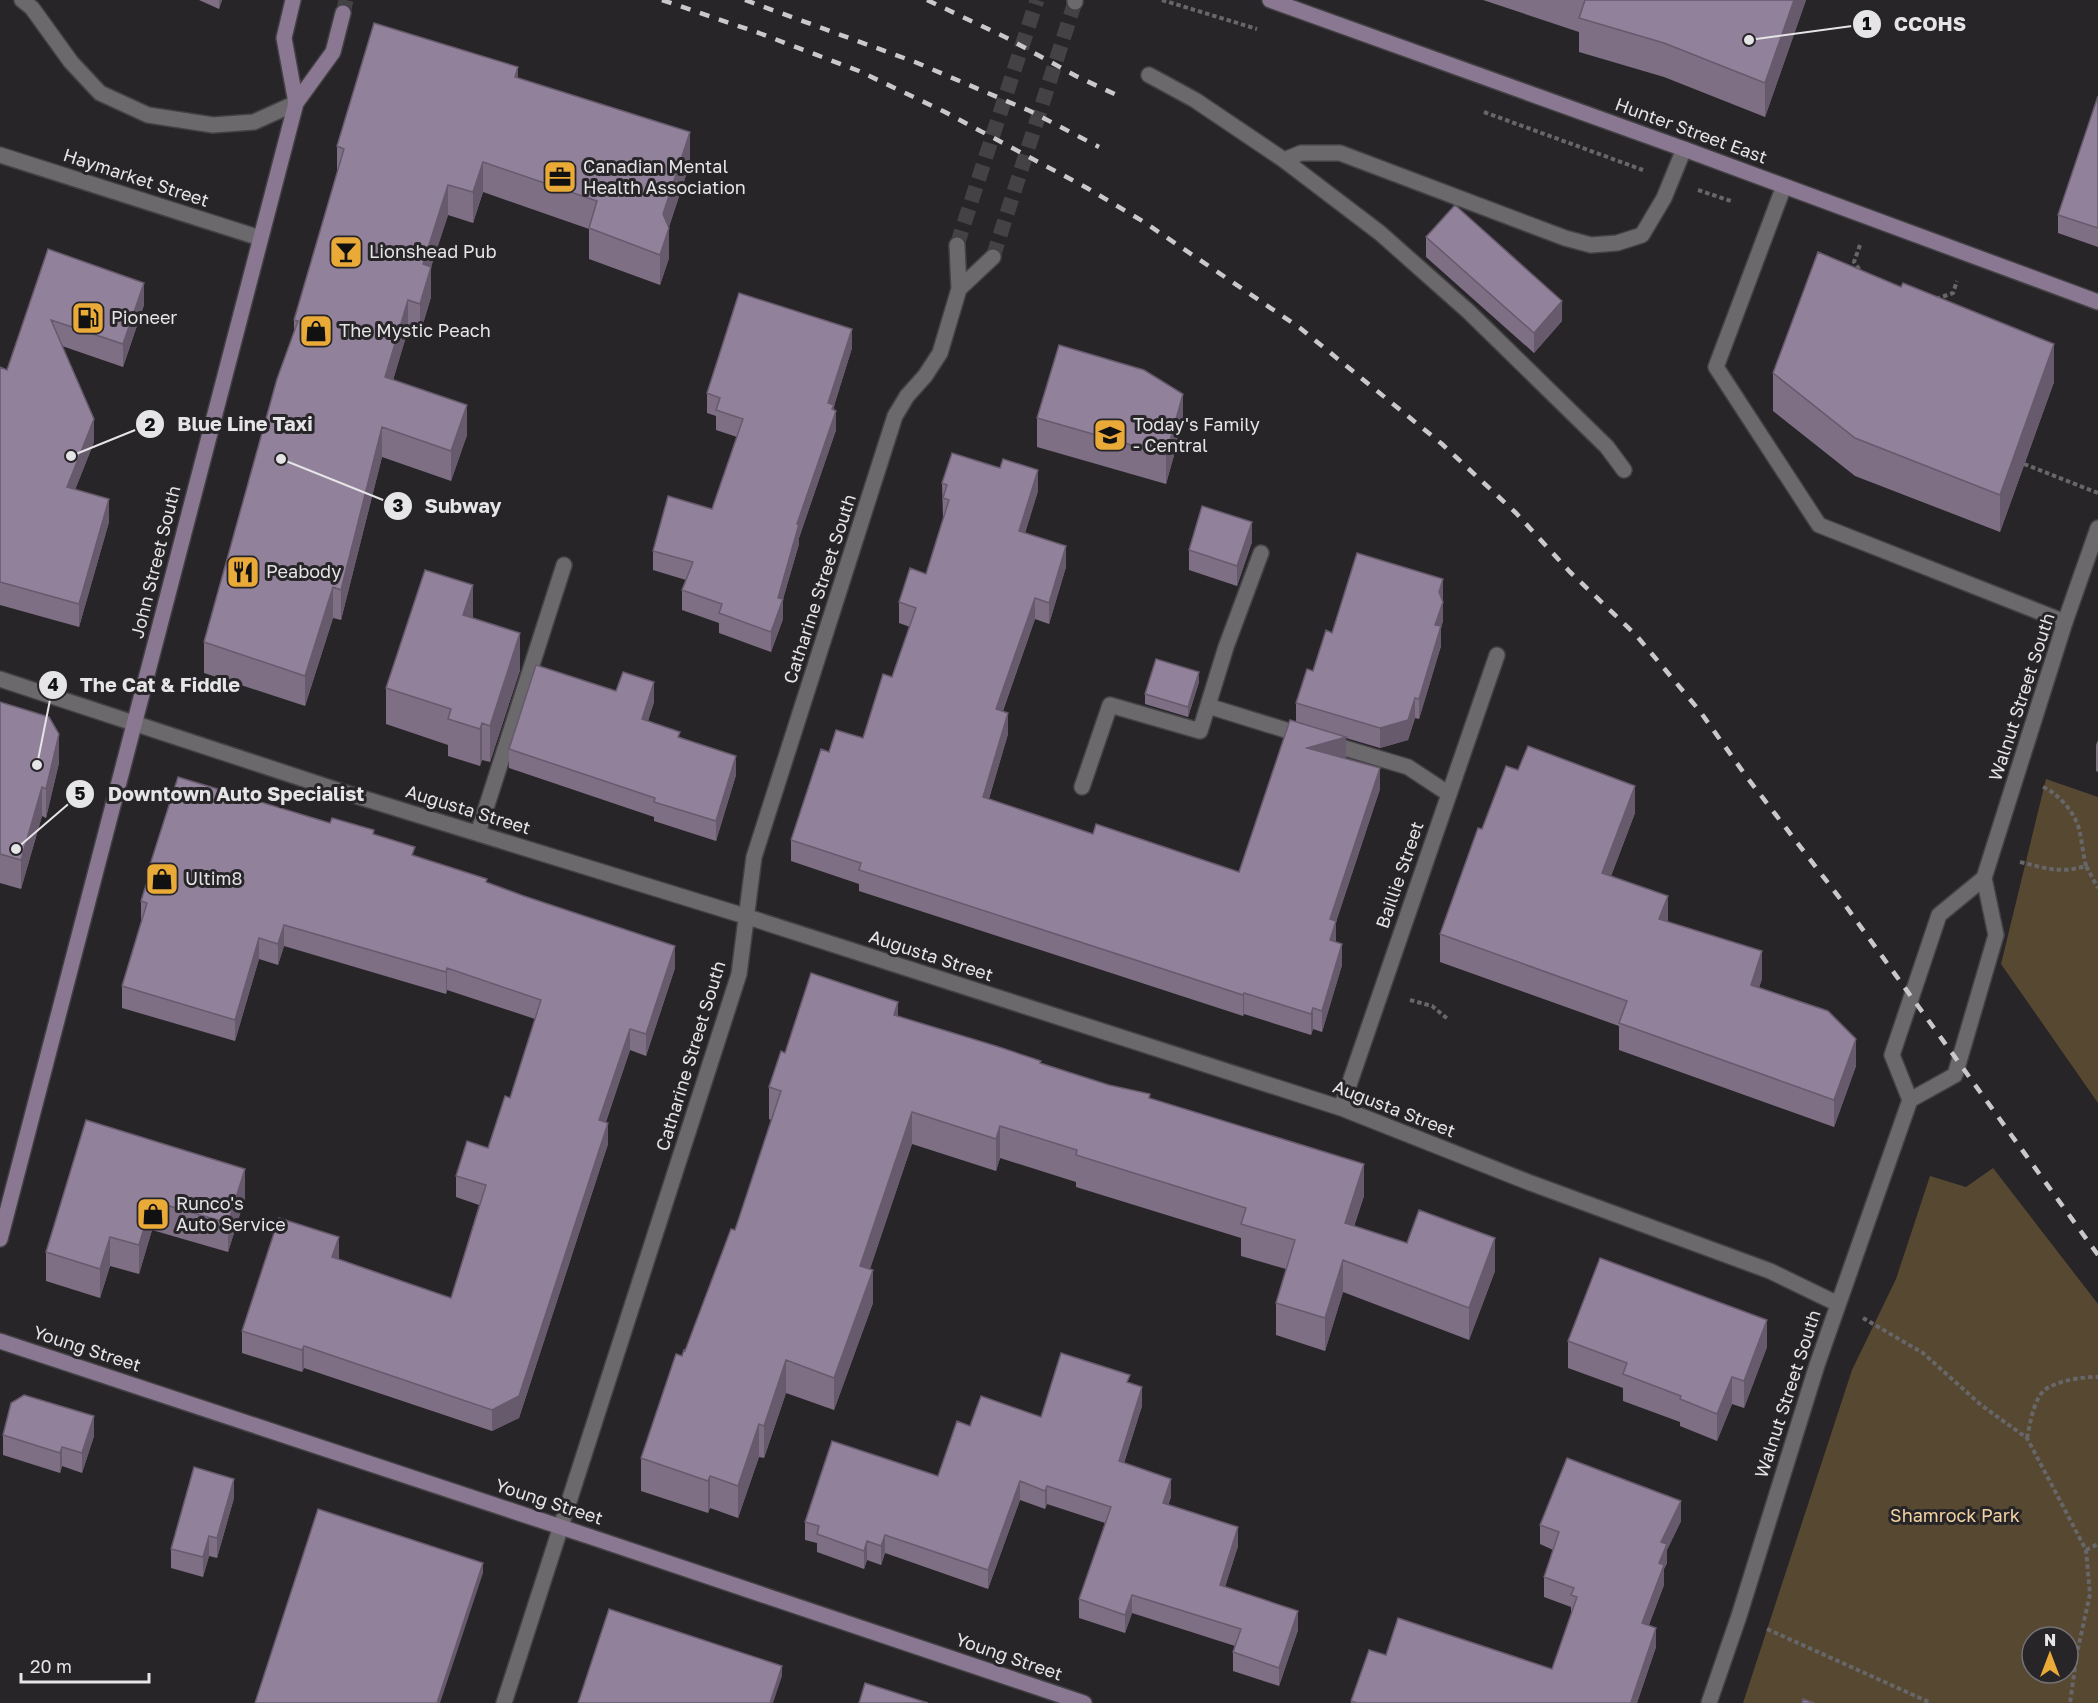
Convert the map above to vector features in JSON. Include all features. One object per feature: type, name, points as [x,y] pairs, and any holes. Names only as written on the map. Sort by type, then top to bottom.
[{"type":"street","points":[[22,0],[32,8],[71,62],[100,93],[148,115],[213,125],[254,122],[296,103]]},
{"type":"street","name":"John Street South","points":[[293,0],[284,38],[296,103]]},
{"type":"street","name":"Hunter Street East","points":[[1270,0],[1684,149],[2098,302]]},
{"type":"street","name":"John Street South","points":[[0,1239],[296,103],[333,52],[343,13]]},
{"type":"street","points":[[1149,75],[1195,100],[1284,160],[1380,232],[1469,312],[1607,447],[1624,470]]},
{"type":"street","points":[[1284,160],[1301,153],[1340,153],[1565,238],[1591,245],[1617,243],[1642,235],[1664,198],[1684,149]]},
{"type":"street","name":"Haymarket Street","points":[[0,154],[260,238]]},
{"type":"street","points":[[1784,186],[1716,367],[1819,525],[2065,622]]},
{"type":"street","name":"Catharine Street South","points":[[504,1703],[739,974],[754,857],[895,416],[907,396],[925,376],[940,353],[959,289],[957,245]]},
{"type":"street","points":[[959,289],[993,257]]},
{"type":"street","name":"Walnut Street South","points":[[1709,1703],[1838,1304],[1910,1100],[1955,1075],[1996,935],[1984,878],[2065,622],[2098,528]]},
{"type":"street","points":[[1082,787],[1110,705],[1200,731],[1226,647],[1261,553]]},
{"type":"street","points":[[478,833],[564,565]]},
{"type":"street","name":"Baillie Street","points":[[1341,1108],[1497,655]]},
{"type":"street","name":"Augusta Street","points":[[0,679],[340,791],[748,917],[1341,1108],[1528,1182],[1770,1271],[1838,1304]]},
{"type":"street","points":[[1208,706],[1408,767],[1449,794]]},
{"type":"street","points":[[1910,1100],[1892,1055],[1939,915],[1984,878]]},
{"type":"street","name":"Young Street","points":[[0,1341],[1084,1703]]},
{"type":"path","points":[[1162,0],[1263,31]]},
{"type":"path","points":[[1484,112],[1773,216]]},
{"type":"path","points":[[1868,281],[1854,262],[1869,218]]},
{"type":"path","points":[[1848,244],[1869,252]]},
{"type":"path","points":[[1934,300],[1953,293],[1968,254]]},
{"type":"path","points":[[1956,283],[1967,287]]},
{"type":"path","points":[[2024,464],[2098,493]]},
{"type":"path","points":[[2017,778],[2050,790],[2065,804],[2079,827],[2085,867],[2098,888]]},
{"type":"path","points":[[1991,855],[2050,870],[2068,872],[2085,867]]},
{"type":"path","points":[[1381,991],[1431,1006],[1449,1020]]},
{"type":"path","points":[[1838,1304],[1923,1353],[1981,1405],[2027,1438],[2085,1550],[2090,1594],[2077,1653],[2070,1703]]},
{"type":"path","points":[[2027,1438],[2033,1410],[2045,1389],[2078,1377],[2098,1377]]},
{"type":"path","points":[[2085,1550],[2098,1544]]},
{"type":"path","points":[[1739,1616],[1931,1703]]},
{"type":"green space","points":[[2046,779],[2098,797],[2098,1103],[2001,964]]},
{"type":"green space","name":"Shamrock Park","points":[[1993,1168],[2098,1304],[2098,1703],[1743,1703],[1852,1370],[1896,1279],[1930,1176],[1966,1187]]},
{"type":"building","points":[[1585,0],[1794,0],[1765,83],[1664,43],[1579,18]]},
{"type":"building","points":[[374,23],[518,67],[515,77],[690,132],[663,214],[669,228],[660,255],[589,228],[597,201],[483,162],[473,192],[448,185],[423,264],[431,267],[420,304],[408,300],[385,377],[467,405],[451,451],[382,427],[341,590],[333,587],[305,676],[204,642],[277,379],[298,321],[294,320],[344,149],[337,146]]},
{"type":"building","points":[[2098,96],[2098,228],[2058,215]]},
{"type":"building","points":[[1455,205],[1562,301],[1534,333],[1426,237]]},
{"type":"building","points":[[48,249],[144,283],[123,344],[51,320],[94,419],[67,487],[109,499],[79,604],[0,582],[0,367],[7,370]]},
{"type":"building","points":[[1818,252],[1901,287],[1903,283],[2054,344],[2000,495],[1855,438],[1773,373]]},
{"type":"building","points":[[739,293],[852,329],[828,403],[834,405],[832,409],[836,411],[797,524],[799,524],[778,598],[783,599],[771,632],[719,613],[722,604],[682,590],[693,562],[653,551],[668,496],[712,509],[743,419],[716,410],[720,398],[707,393]]},
{"type":"building","points":[[1059,345],[1144,370],[1183,394],[1166,455],[1037,418]]},
{"type":"building","points":[[952,453],[1000,468],[1003,459],[1038,470],[1019,531],[1066,546],[1049,603],[1035,598],[996,709],[1008,713],[983,797],[1093,834],[1096,824],[1239,872],[1290,720],[1346,737],[1307,748],[1380,768],[1330,919],[1336,921],[1330,940],[1342,944],[1322,1011],[1313,1008],[1311,1014],[1244,993],[1243,995],[859,870],[861,863],[791,840],[821,749],[829,752],[836,730],[863,738],[883,674],[892,677],[916,608],[899,602],[910,568],[926,574],[949,500],[943,498],[947,485],[942,483]]},
{"type":"building","points":[[1202,506],[1252,522],[1237,566],[1189,550]]},
{"type":"building","points":[[1357,553],[1443,579],[1439,592],[1443,602],[1435,625],[1441,626],[1419,699],[1415,698],[1408,720],[1380,728],[1296,703],[1307,669],[1313,671],[1326,630],[1332,633]]},
{"type":"building","points":[[425,570],[473,585],[463,615],[520,633],[490,726],[482,723],[480,729],[448,719],[451,709],[386,688]]},
{"type":"building","points":[[1156,659],[1199,672],[1188,707],[1145,694]]},
{"type":"building","points":[[536,665],[616,691],[623,672],[654,682],[642,719],[680,732],[678,737],[736,756],[716,821],[654,802],[655,798],[509,749]]},
{"type":"building","points":[[0,702],[49,717],[59,734],[46,789],[42,787],[21,860],[0,854]]},
{"type":"building","points":[[1528,746],[1635,786],[1602,873],[1668,896],[1659,919],[1762,951],[1751,985],[1828,1011],[1856,1039],[1834,1100],[1619,1023],[1627,1001],[1440,934],[1478,828],[1482,829],[1506,766],[1518,770]]},
{"type":"building","points":[[178,777],[330,823],[332,818],[374,830],[373,834],[415,847],[412,855],[487,879],[486,882],[524,896],[675,946],[646,1034],[630,1029],[599,1120],[608,1123],[519,1396],[492,1410],[304,1346],[302,1350],[242,1331],[279,1218],[339,1237],[332,1257],[451,1298],[486,1185],[456,1176],[467,1141],[488,1148],[505,1096],[510,1098],[541,1000],[447,968],[446,972],[284,925],[278,944],[259,938],[235,1020],[122,986],[147,903],[141,901],[150,872],[148,871]]},
{"type":"building","points":[[811,973],[898,1002],[894,1015],[996,1046],[1109,1085],[1150,1094],[1149,1098],[1364,1164],[1345,1223],[1407,1243],[1419,1210],[1495,1238],[1469,1308],[1343,1260],[1325,1318],[1276,1303],[1295,1240],[1241,1224],[1246,1208],[1076,1155],[1077,1150],[1000,1126],[996,1139],[912,1112],[860,1266],[873,1270],[834,1378],[786,1360],[764,1426],[759,1424],[738,1486],[710,1476],[708,1481],[641,1458],[676,1354],[682,1356],[685,1351],[731,1229],[735,1230],[781,1091],[769,1087],[781,1051],[785,1053]]},
{"type":"building","name":"Runco's Auto Service","points":[[86,1120],[245,1169],[228,1223],[152,1201],[139,1245],[110,1237],[100,1269],[46,1252]]},
{"type":"building","points":[[1600,1258],[1767,1320],[1744,1381],[1732,1377],[1717,1414],[1680,1399],[1681,1396],[1623,1374],[1627,1363],[1568,1341]]},
{"type":"building","points":[[1061,1353],[1130,1375],[1127,1382],[1142,1387],[1119,1461],[1171,1479],[1163,1503],[1238,1527],[1220,1585],[1298,1611],[1279,1668],[1233,1652],[1241,1629],[1132,1595],[1125,1615],[1079,1599],[1111,1507],[1047,1486],[1045,1491],[1020,1481],[988,1570],[885,1535],[881,1546],[867,1541],[864,1551],[817,1534],[819,1526],[805,1522],[832,1441],[938,1476],[957,1421],[970,1426],[981,1396],[1041,1417]]},
{"type":"building","points":[[24,1395],[94,1416],[82,1453],[62,1447],[60,1453],[3,1435],[11,1403]]},
{"type":"building","points":[[1567,1458],[1681,1501],[1661,1542],[1667,1544],[1659,1563],[1664,1565],[1642,1623],[1656,1628],[1632,1703],[1357,1703],[1351,1701],[1369,1650],[1386,1655],[1398,1618],[1552,1669],[1577,1597],[1571,1595],[1574,1588],[1544,1577],[1559,1532],[1540,1525]]},
{"type":"building","points":[[194,1467],[234,1479],[217,1538],[209,1536],[203,1557],[171,1549]]},
{"type":"building","points":[[318,1509],[483,1563],[437,1703],[255,1703]]},
{"type":"building","points":[[609,1609],[782,1666],[770,1703],[578,1703]]},
{"type":"building","points":[[865,1683],[928,1703],[859,1703]]},
{"type":"building","points":[[1803,1699],[1814,1703],[1802,1703]]},
{"type":"tunnel","points":[[343,13],[346,0]]},
{"type":"tunnel","points":[[957,245],[1037,0]]},
{"type":"tunnel","points":[[993,257],[1075,2]]},
{"type":"railway","points":[[662,0],[759,33],[859,71],[945,112],[1087,188],[1144,222],[1300,328],[1442,444],[1516,513],[1570,572],[1636,635],[1699,710],[1746,776],[1845,905],[2098,1255]]},
{"type":"railway","points":[[745,0],[915,62],[1030,111],[1099,147]]},
{"type":"railway","points":[[927,0],[1123,98]]},
{"type":"place","name":"CCOHS","points":[[1749,40]]},
{"type":"place","name":"Canadian Mental Health Association","points":[[560,177]]},
{"type":"place","name":"Lionshead Pub","points":[[346,252]]},
{"type":"place","name":"Pioneer","points":[[88,318]]},
{"type":"place","name":"The Mystic Peach","points":[[316,331]]},
{"type":"place","name":"Today's Family - Central","points":[[1110,435]]},
{"type":"place","name":"Blue Line Taxi","points":[[71,456]]},
{"type":"place","name":"Subway","points":[[281,459]]},
{"type":"place","name":"Peabody","points":[[243,572]]},
{"type":"place","name":"The Cat & Fiddle","points":[[37,765]]},
{"type":"place","name":"Downtown Auto Specialist","points":[[16,849]]},
{"type":"place","name":"Ultim8","points":[[162,879]]},
{"type":"place","name":"Runco's Auto Service","points":[[153,1214]]}]
